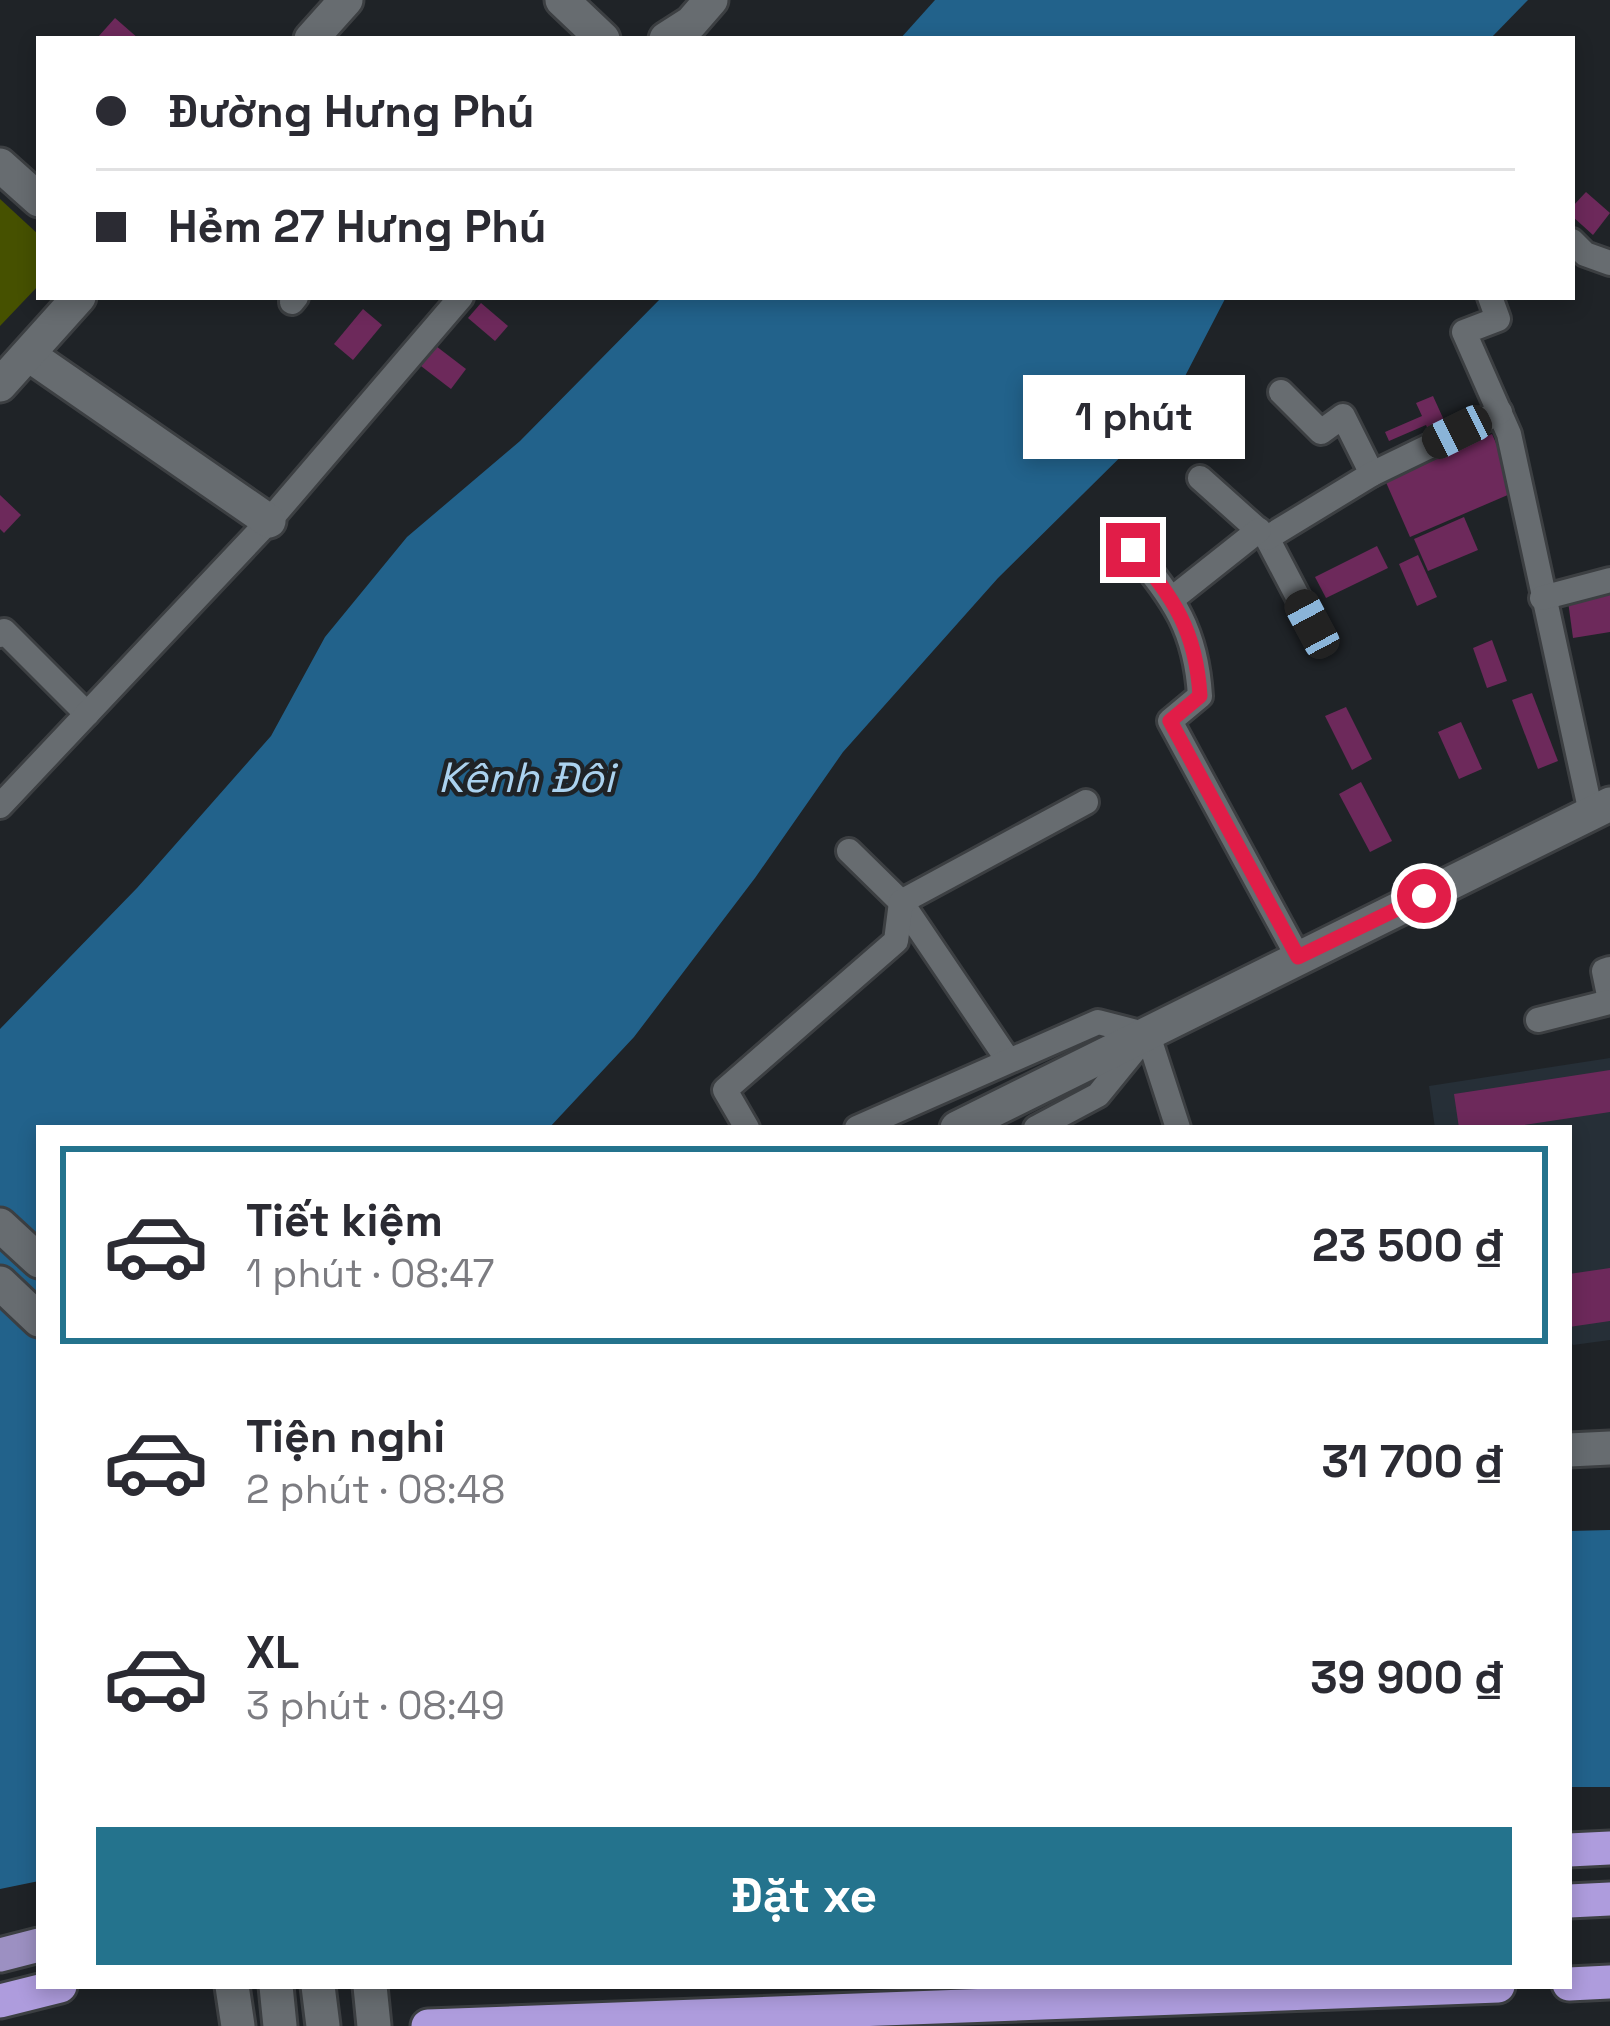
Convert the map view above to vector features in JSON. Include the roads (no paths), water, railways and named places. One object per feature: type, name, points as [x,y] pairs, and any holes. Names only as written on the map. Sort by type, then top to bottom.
[{"type":"highway","points":[[1572,1850],[1610,1848]]},
{"type":"highway","points":[[1572,1901],[1610,1899]]},
{"type":"highway","points":[[1572,1984],[1610,1982]]},
{"type":"highway","points":[[0,2001],[48,1989]]},
{"type":"highway","points":[[428,2026],[1418,1989]]},
{"type":"main road","points":[[313,36],[346,0]]},
{"type":"main road","points":[[562,0],[599,36]]},
{"type":"main road","points":[[671,36],[691,23],[711,0]]},
{"type":"main road","points":[[0,165],[36,197]]},
{"type":"main road","points":[[0,385],[76,300]]},
{"type":"main road","points":[[29,355],[269,521]]},
{"type":"main road","points":[[963,1125],[1605,809]]},
{"type":"main road","points":[[0,1225],[36,1259]]},
{"type":"main road","points":[[0,1282],[36,1317]]},
{"type":"main road","points":[[1572,1450],[1610,1448]]},
{"type":"main road","points":[[0,1955],[36,1946]]},
{"type":"main road","points":[[232,1989],[238,2026]]},
{"type":"main road","points":[[276,1989],[280,2026]]},
{"type":"main road","points":[[318,1989],[323,2026]]},
{"type":"main road","points":[[370,1989],[374,2026]]},
{"type":"lane","points":[[1575,244],[1585,254],[1610,263]]},
{"type":"lane","points":[[0,806],[269,521],[457,300]]},
{"type":"lane","points":[[1491,300],[1498,319],[1464,332],[1509,434],[1542,598],[1605,809]]},
{"type":"lane","points":[[1281,392],[1322,432],[1342,416],[1372,474]]},
{"type":"lane","points":[[1172,599],[1263,534],[1500,412]]},
{"type":"lane","points":[[1200,478],[1263,534],[1312,624]]},
{"type":"lane","points":[[1133,550],[1172,599],[1197,652],[1200,696],[1170,721],[1298,957]]},
{"type":"lane","points":[[1542,598],[1610,580]]},
{"type":"lane","points":[[1,631],[87,714]]},
{"type":"lane","points":[[902,902],[1086,802]]},
{"type":"lane","points":[[849,851],[902,902],[1008,1060]]},
{"type":"lane","points":[[745,1125],[725,1090],[896,941],[902,902]]},
{"type":"lane","points":[[1538,1020],[1610,1001],[1604,971],[1610,969]]},
{"type":"lane","points":[[864,1125],[1098,1022],[1148,1035]]},
{"type":"lane","points":[[1042,1125],[1098,1095],[1148,1035]]},
{"type":"lane","points":[[1148,1035],[1177,1125]]},
{"type":"water","points":[[935,0],[1528,0],[1493,36],[903,36]]},
{"type":"water","name":"Kênh Đôi","points":[[659,300],[1224,300],[1167,411],[998,578],[843,752],[634,1037],[552,1125],[36,1125],[36,1882],[0,1889],[0,1029],[137,888],[271,736],[325,637],[407,537],[520,441]]},
{"type":"water","points":[[1610,1530],[1610,1787],[1572,1787],[1572,1531]]}]
